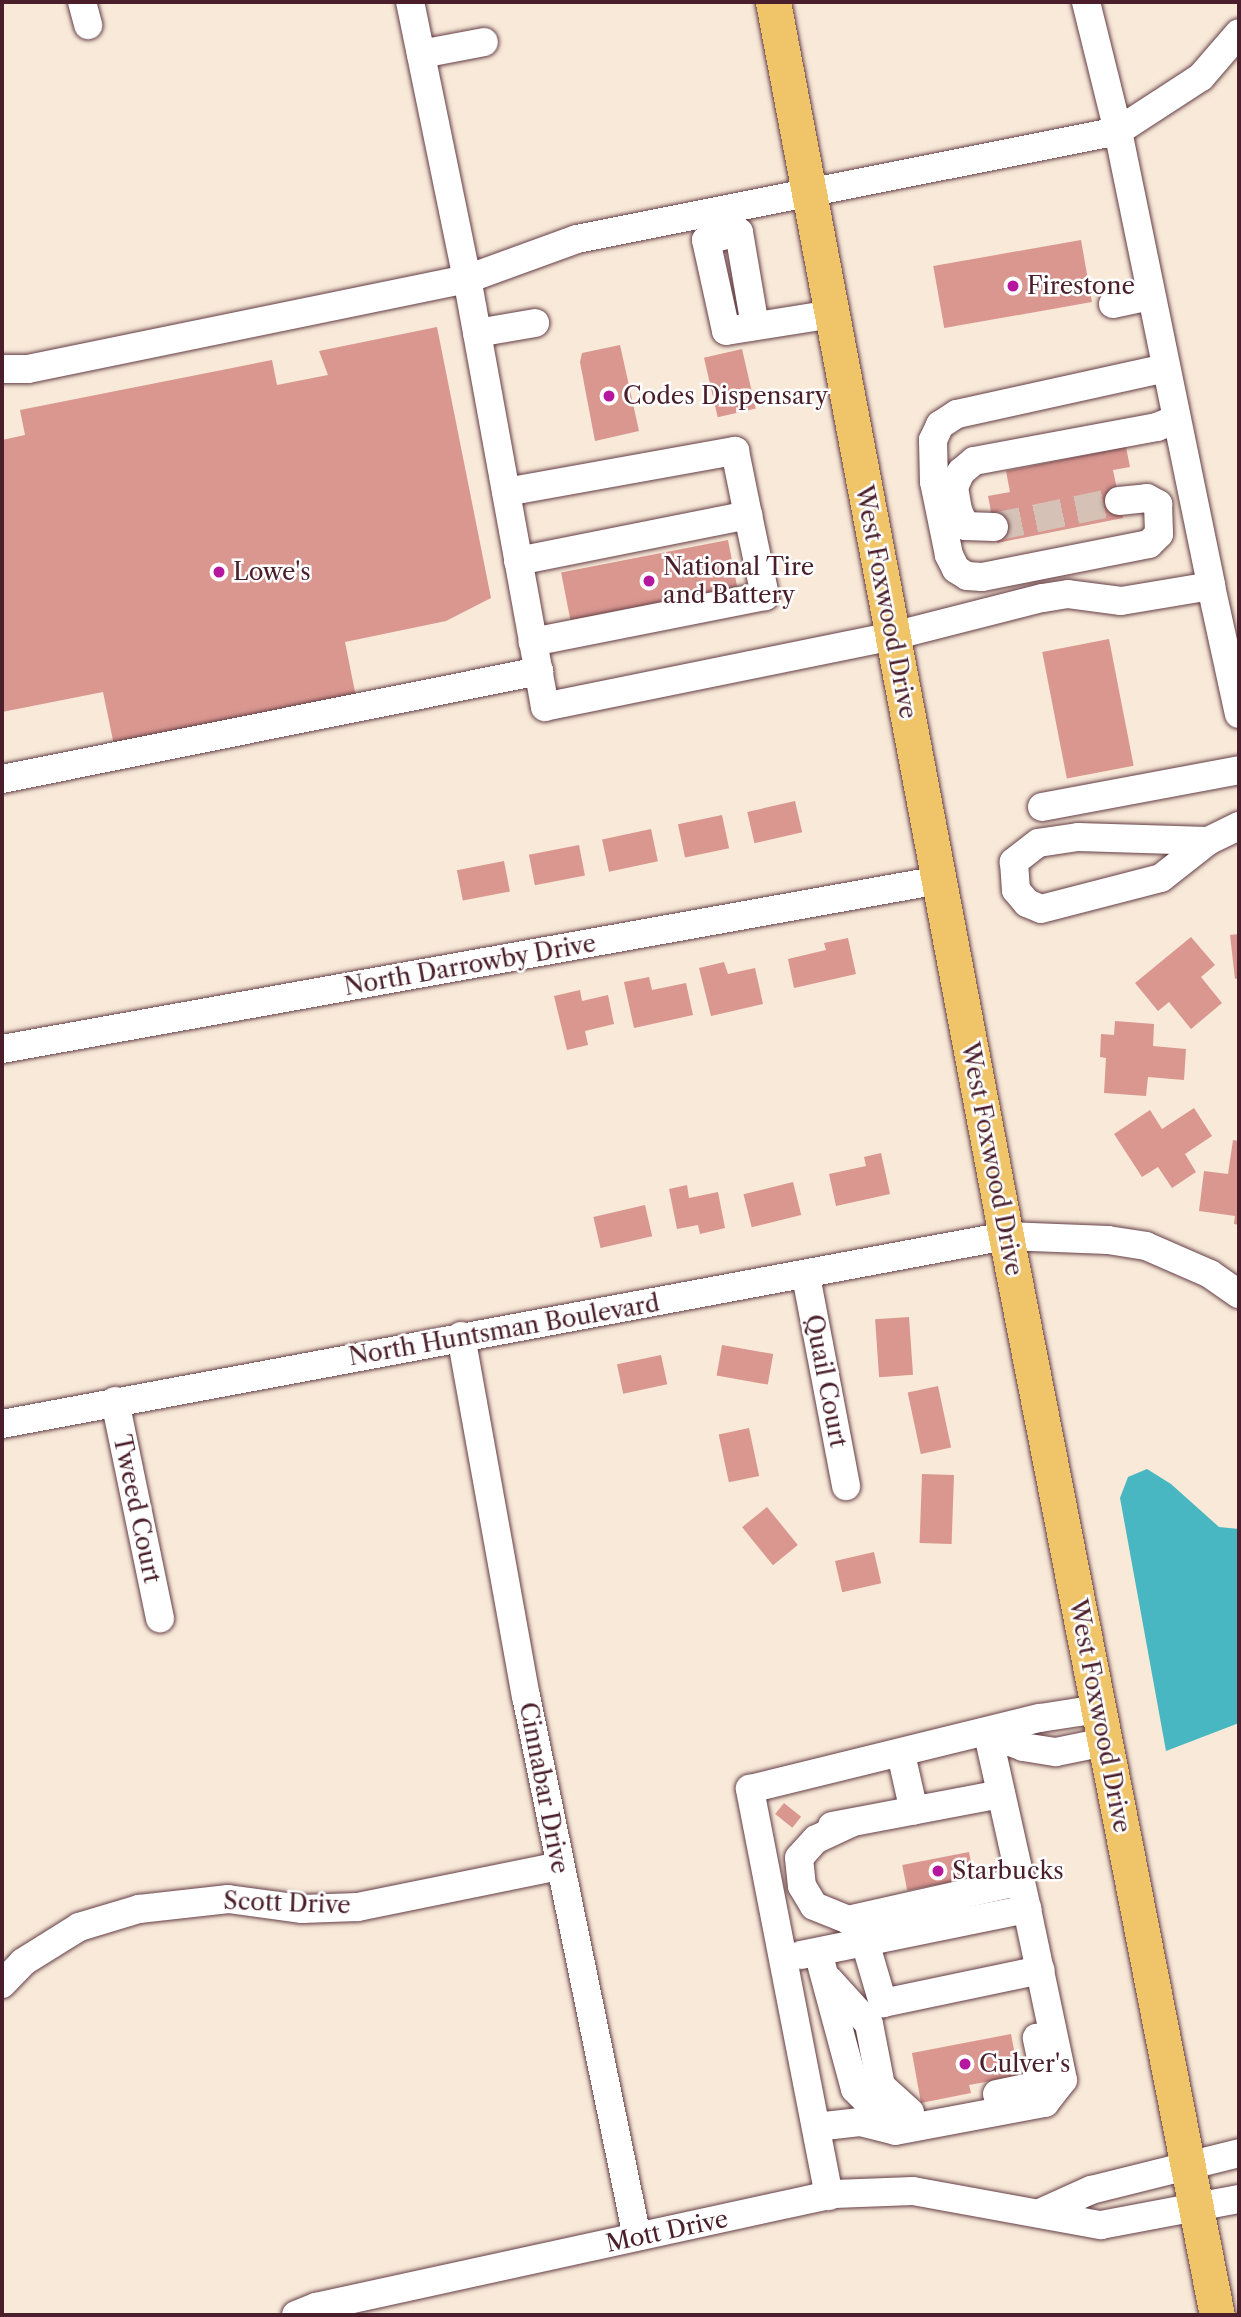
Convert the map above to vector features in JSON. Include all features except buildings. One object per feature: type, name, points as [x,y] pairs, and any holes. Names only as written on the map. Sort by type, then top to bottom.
[{"type":"main road","name":"West Foxwood Drive","points":[[773,2],[1006,1236],[1217,2315]]},
{"type":"street","points":[[410,2],[467,279],[545,707],[892,636],[1042,598],[1068,594],[1121,601],[1211,586]]},
{"type":"street","points":[[1086,2],[1118,131],[1239,714]]},
{"type":"street","points":[[7,374],[467,279],[577,239],[1118,131],[1201,77],[1239,33]]},
{"type":"street","points":[[421,54],[484,42]]},
{"type":"street","points":[[1113,304],[1151,296]]},
{"type":"street","points":[[755,326],[832,314]]},
{"type":"street","points":[[477,333],[535,323]]},
{"type":"street","points":[[1119,501],[1147,498],[1158,504],[1159,534],[1149,544],[982,577],[967,576],[956,569],[949,555],[934,482],[933,439],[940,425],[957,414],[1166,368]]},
{"type":"street","points":[[994,527],[965,526],[958,510],[954,487],[961,472],[974,461],[1157,427],[1176,419]]},
{"type":"street","points":[[506,492],[735,451],[765,596],[533,642]]},
{"type":"street","points":[[518,561],[748,515]]},
{"type":"street","points":[[2,779],[539,671]]},
{"type":"street","points":[[1042,807],[1239,770]]},
{"type":"street","points":[[1208,841],[1078,837],[1038,843],[1014,862],[1016,890],[1027,903],[1041,909],[1161,878],[1208,841],[1239,826]]},
{"type":"street","name":"North Darrowby Drive","points":[[2,1049],[939,880]]},
{"type":"street","name":"North Huntsman Boulevard","points":[[2,1424],[461,1336],[806,1276],[1006,1236],[1108,1240],[1146,1246],[1210,1274],[1239,1294]]},
{"type":"street","name":"Quail Court","points":[[806,1276],[846,1486]]},
{"type":"street","name":"Cinnabar Drive","points":[[461,1336],[560,1866],[637,2237]]},
{"type":"street","name":"Tweed Court","points":[[115,1401],[160,1618]]},
{"type":"street","points":[[829,2196],[785,1958],[750,1789],[988,1734],[1040,1718],[1099,1709]]},
{"type":"street","points":[[988,1734],[1023,1747],[1056,1752],[1105,1742]]},
{"type":"street","points":[[817,2127],[860,2122],[895,2131],[1045,2103],[1063,2080],[988,1734]]},
{"type":"street","points":[[901,1754],[914,1811]]},
{"type":"street","points":[[768,1876],[812,1829],[1001,1794]]},
{"type":"street","points":[[851,1823],[816,1839],[799,1858],[802,1886],[814,1906],[848,1920],[1021,1881]]},
{"type":"street","name":"Scott Drive","points":[[2,1984],[23,1962],[79,1927],[139,1909],[228,1899],[302,1909],[358,1907],[560,1866]]},
{"type":"street","points":[[785,1958],[821,1964],[865,1942],[1027,1909]]},
{"type":"street","points":[[865,1942],[883,2003],[1041,1970]]},
{"type":"street","points":[[821,1964],[855,2089],[879,2113],[910,2112],[1034,2086],[1044,2072],[1032,2018],[1047,2000]]},
{"type":"street","points":[[1042,2212],[1091,2190],[1239,2153]]},
{"type":"street","name":"Mott Drive","points":[[296,2315],[316,2307],[829,2196],[913,2190],[1101,2225],[1239,2199]]},
{"type":"water","points":[[1147,1469],[1171,1484],[1219,1527],[1239,1529],[1239,1723],[1166,1751],[1120,1498],[1128,1477]]},
{"type":"tunnel","points":[[994,527],[1119,501]]},
{"type":"place","name":"Firestone","points":[[1013,286]]},
{"type":"place","name":"Codes Dispensary","points":[[609,396]]},
{"type":"place","name":"Lowe's","points":[[219,572]]},
{"type":"place","name":"National Tire and Battery","points":[[649,581]]},
{"type":"place","name":"Starbucks","points":[[938,1871]]},
{"type":"place","name":"Culver's","points":[[965,2064]]}]
